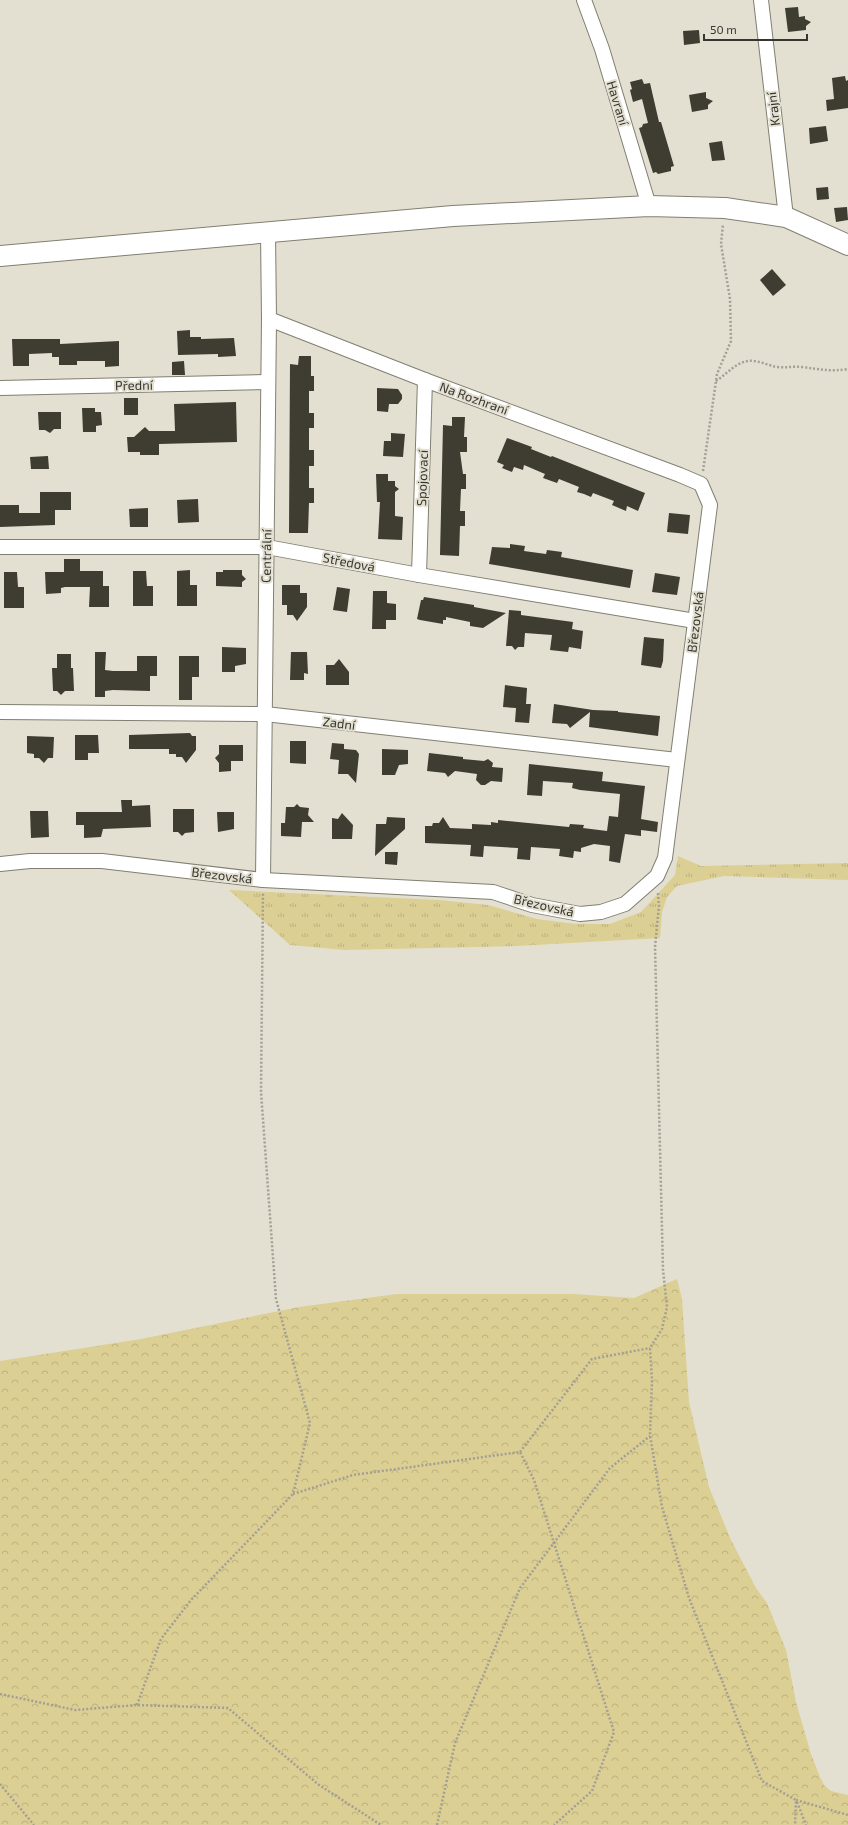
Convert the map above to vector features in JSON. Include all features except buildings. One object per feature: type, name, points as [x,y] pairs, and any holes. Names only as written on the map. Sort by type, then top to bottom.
[{"type":"street","name":"Havraní","points":[[584,0],[602,49],[649,206]]},
{"type":"street","name":"Krajní","points":[[761,0],[786,217]]},
{"type":"street","points":[[0,256],[453,216],[649,206],[725,208],[786,217],[848,245]]},
{"type":"street","name":"Centrální","points":[[263,880],[269,319],[268,233]]},
{"type":"street","name":"Na Rozhraní","points":[[269,319],[425,380],[701,484]]},
{"type":"street","name":"Spojovací","points":[[419,575],[425,380]]},
{"type":"street","name":"Přední","points":[[0,388],[268,382]]},
{"type":"street","name":"Březovská","points":[[0,864],[30,861],[102,861],[263,880],[493,892],[532,905],[580,914],[601,912],[625,904],[657,876],[665,858],[694,621],[710,505],[701,484]]},
{"type":"street","name":"Středová","points":[[0,547],[266,547],[419,575],[694,621]]},
{"type":"street","name":"Zadní","points":[[0,712],[265,714],[677,760]]},
{"type":"path","points":[[701,484],[715,382],[731,341],[730,299],[721,244],[725,208]]},
{"type":"path","points":[[715,382],[741,363],[752,361],[765,362],[776,366],[801,367],[834,372],[848,368]]},
{"type":"path","points":[[657,876],[659,906],[655,947],[663,1270],[667,1307],[662,1329],[650,1348],[652,1380],[650,1436],[662,1507],[689,1598],[762,1781],[796,1800],[848,1815]]},
{"type":"path","points":[[263,880],[261,1092],[276,1299],[310,1423],[293,1494]]},
{"type":"path","points":[[137,1705],[161,1639],[192,1600],[293,1494],[353,1475],[520,1452],[592,1359],[650,1348]]},
{"type":"path","points":[[437,1825],[455,1743],[520,1588],[610,1468],[650,1436]]},
{"type":"path","points":[[520,1452],[534,1480],[555,1542],[614,1732],[592,1791],[554,1825]]},
{"type":"path","points":[[0,1694],[75,1710],[137,1705],[228,1708],[319,1785],[381,1825]]},
{"type":"path","points":[[0,1784],[34,1825]]},
{"type":"path","points":[[795,1825],[796,1800]]},
{"type":"path","points":[[796,1800],[806,1825]]},
{"type":"green space","points":[[678,856],[701,866],[848,863],[848,880],[724,876],[677,886],[667,897],[662,912],[660,938],[517,946],[345,950],[290,945],[229,890],[439,900],[488,905],[537,919],[576,924],[610,924],[641,912],[675,875]]},
{"type":"green space","points":[[677,1279],[682,1299],[689,1402],[709,1487],[731,1540],[756,1588],[767,1603],[786,1650],[796,1702],[811,1754],[820,1777],[824,1785],[831,1791],[848,1795],[848,1825],[0,1825],[0,1361],[141,1339],[299,1307],[397,1294],[573,1294],[634,1298]]}]
